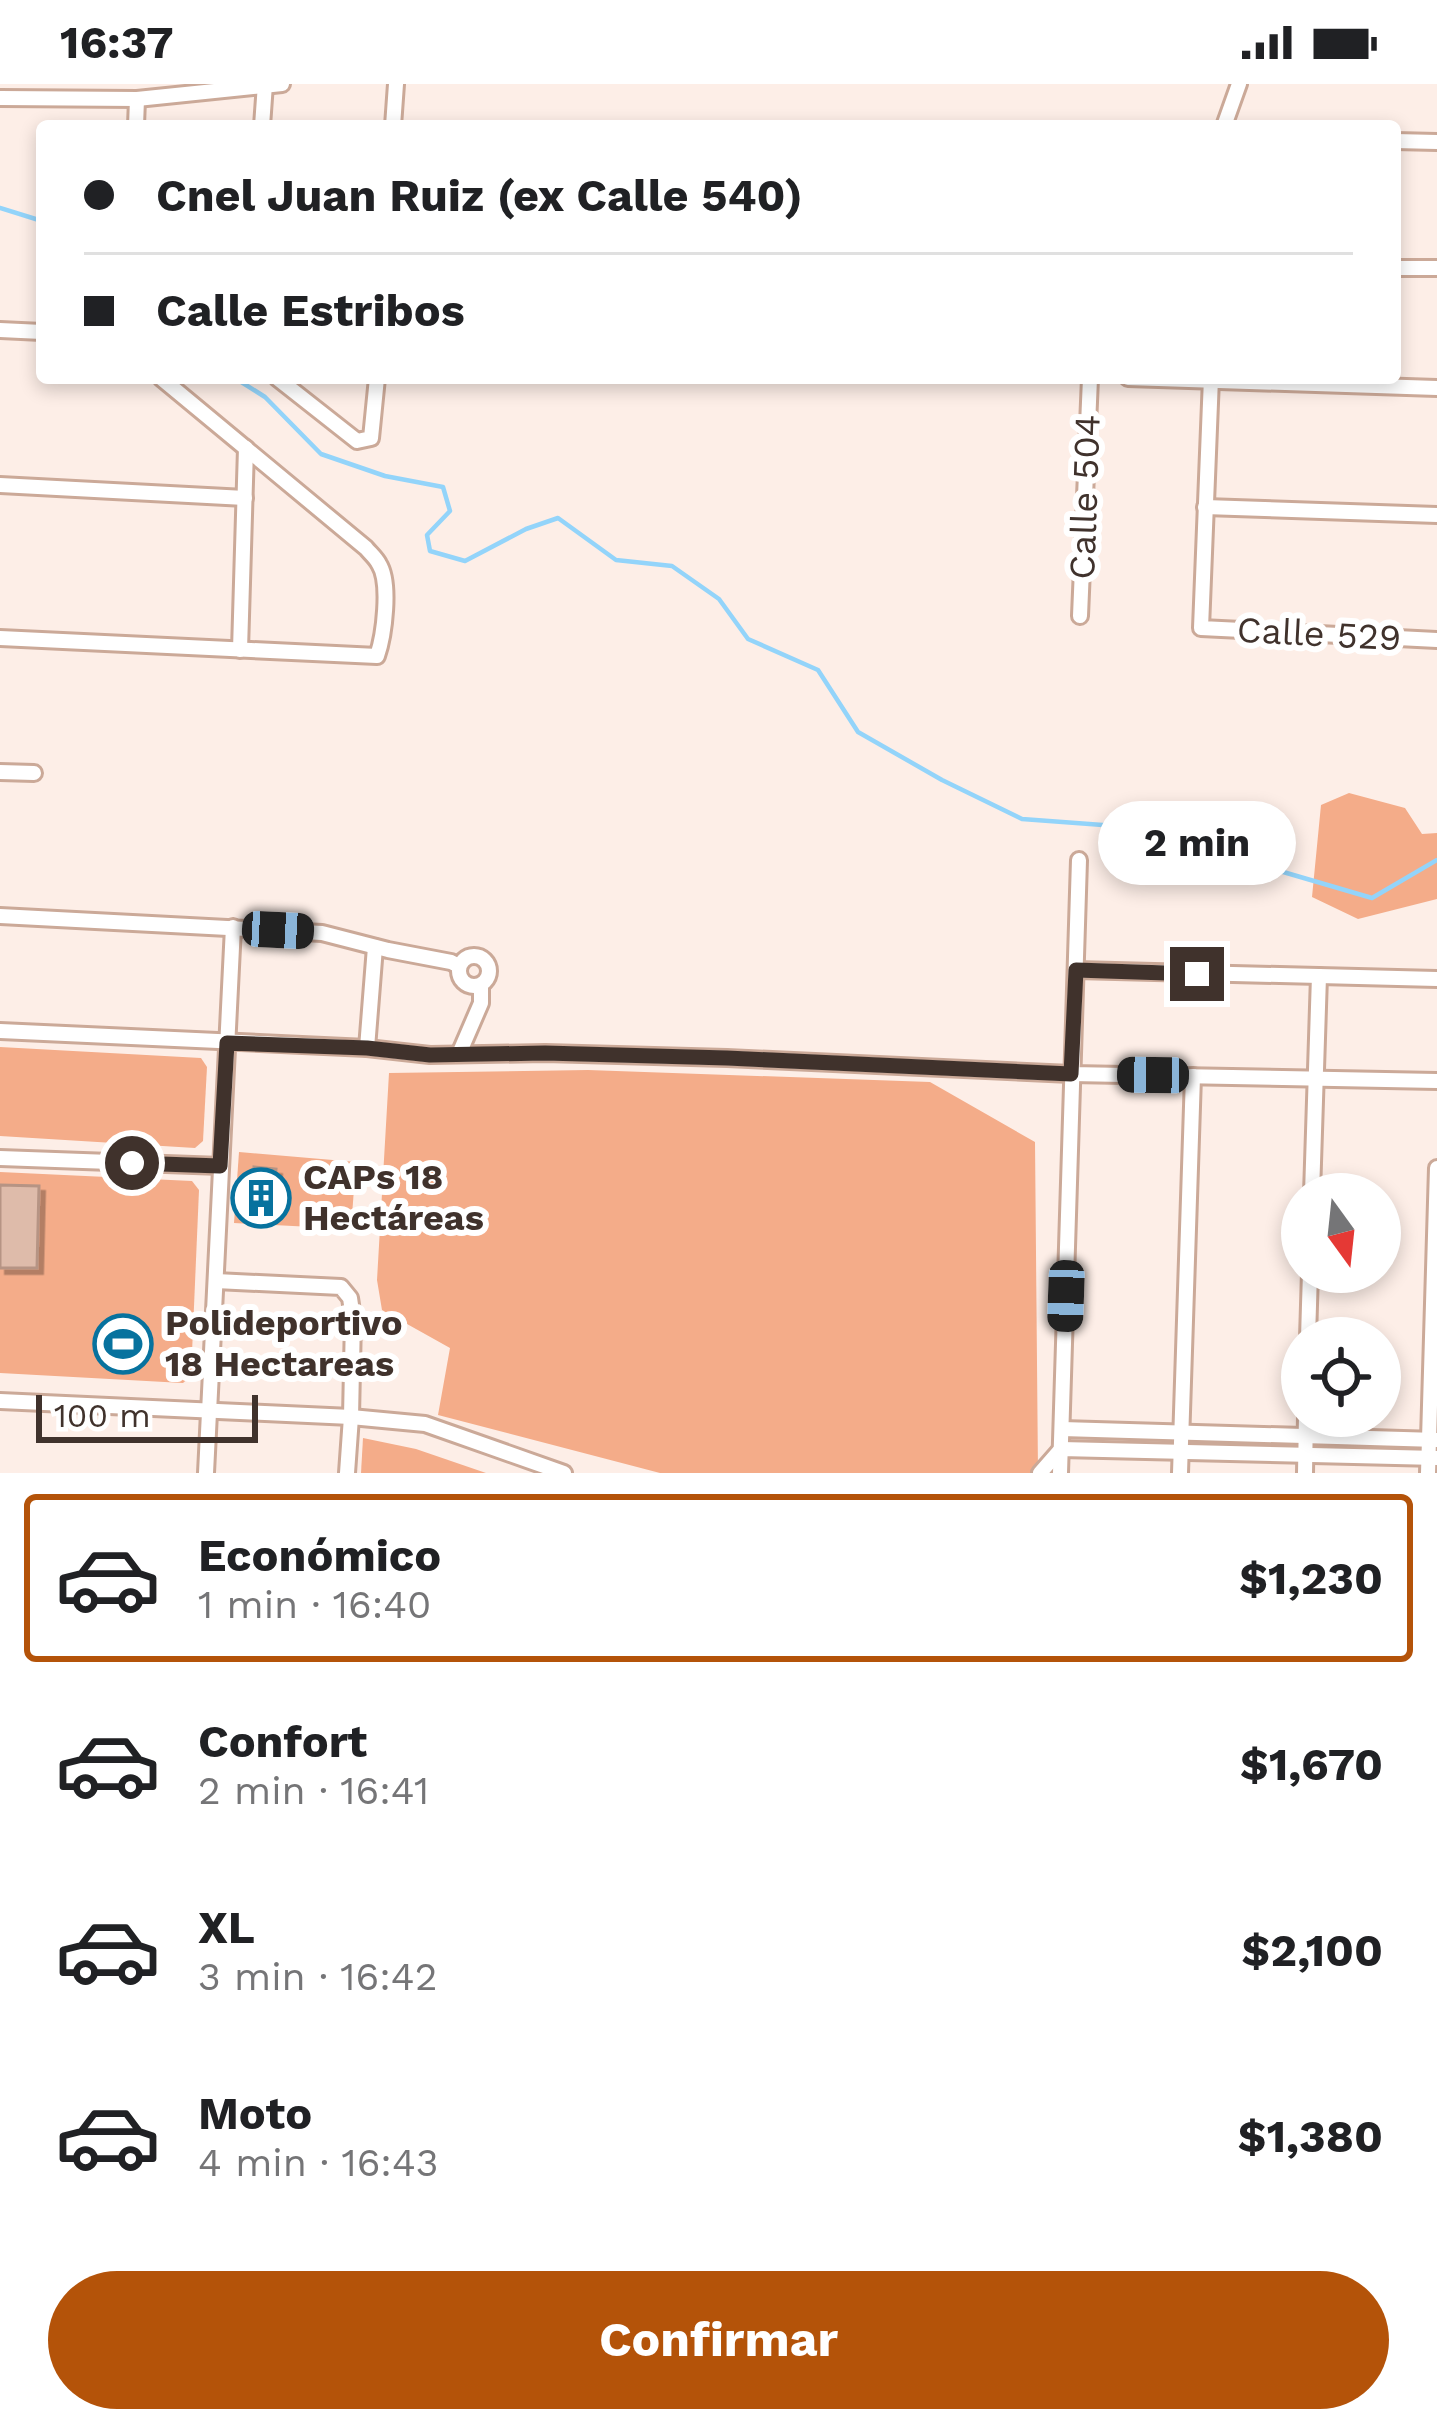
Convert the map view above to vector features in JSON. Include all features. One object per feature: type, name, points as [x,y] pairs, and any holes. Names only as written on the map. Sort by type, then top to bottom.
[{"type":"street","points":[[0,98],[137,99],[282,84]]},
{"type":"street","points":[[393,120],[396,84]]},
{"type":"street","points":[[1226,120],[1239,84]]},
{"type":"street","points":[[262,120],[265,85]]},
{"type":"street","points":[[136,120],[137,99]]},
{"type":"street","points":[[1401,141],[1437,142]]},
{"type":"street","points":[[1401,268],[1437,268]]},
{"type":"street","points":[[0,330],[36,332]]},
{"type":"street","points":[[0,638],[376,656],[382,641],[385,581],[380,564],[168,384]]},
{"type":"street","points":[[286,384],[357,441],[371,438],[376,384]]},
{"type":"street","name":"Calle 504","points":[[1080,616],[1090,384]]},
{"type":"street","points":[[1211,384],[1205,507],[1437,514]]},
{"type":"street","points":[[1338,384],[1437,388]]},
{"type":"street","points":[[240,650],[246,448]]},
{"type":"street","points":[[0,485],[245,498]]},
{"type":"street","name":"Calle 529","points":[[1205,507],[1201,628],[1437,640]]},
{"type":"street","points":[[0,772],[34,773]]},
{"type":"street","points":[[1060,1473],[1079,860]]},
{"type":"street","points":[[0,916],[322,932],[459,966]]},
{"type":"street","points":[[206,1473],[233,927]]},
{"type":"street","points":[[367,1048],[381,949]]},
{"type":"street","points":[[459,966],[470,956],[484,960],[490,973],[481,986],[481,1003],[459,1054]]},
{"type":"street","points":[[459,966],[462,981],[481,986]]},
{"type":"street","points":[[1076,970],[1437,979]]},
{"type":"street","points":[[1313,1173],[1318,976]]},
{"type":"street","points":[[0,1031],[430,1055],[545,1053],[1071,1074],[1437,1081]]},
{"type":"street","points":[[1180,1473],[1193,1076]]},
{"type":"street","points":[[0,1158],[220,1166]]},
{"type":"street","points":[[1040,1473],[1061,1449],[1305,1454],[1431,1463],[1437,1168]]},
{"type":"street","points":[[215,1281],[341,1287],[350,1298],[347,1473]]},
{"type":"street","points":[[0,1401],[425,1424],[564,1473]]},
{"type":"street","points":[[1062,1429],[1281,1435]]},
{"type":"street","points":[[1305,1473],[1306,1437]]},
{"type":"street","points":[[1338,1437],[1433,1440]]},
{"type":"shaded area","points":[[1349,793],[1405,808],[1422,834],[1437,833],[1437,899],[1358,919],[1312,897],[1321,805]]},
{"type":"shaded area","points":[[0,1047],[201,1058],[207,1067],[203,1141],[195,1148],[0,1136]]},
{"type":"shaded area","points":[[588,1070],[930,1082],[1035,1142],[1038,1473],[660,1473],[438,1415],[450,1348],[382,1310],[377,1280],[389,1073]]},
{"type":"shaded area","points":[[239,1152],[356,1162],[351,1229],[234,1223]]},
{"type":"shaded area","points":[[0,1172],[192,1181],[199,1190],[191,1376],[183,1383],[0,1373]]},
{"type":"shaded area","points":[[363,1438],[416,1449],[486,1473],[361,1473]]},
{"type":"building","name":"CAPs 18 Hectáreas","points":[[254,1167],[276,1169],[275,1182],[269,1182],[268,1213],[252,1213]]},
{"type":"building","points":[[0,1185],[39,1186],[37,1268],[0,1268]]},
{"type":"waterway","points":[[0,208],[36,219]]},
{"type":"waterway","points":[[244,384],[265,397],[321,454],[385,476],[443,487],[450,511],[427,535],[430,551],[465,561],[558,518],[616,560],[672,566],[719,599],[748,639],[818,670],[858,732],[1022,819],[1197,832],[1273,869],[1372,898],[1437,860]]},
{"type":"place","name":"CAPs 18 Hectáreas","points":[[261,1198]]},
{"type":"place","name":"Polideportivo 18 Hectareas","points":[[123,1344]]},
{"type":"route","points":[[132,1163],[220,1166],[227,1043],[430,1055],[727,1058],[1071,1074],[1076,970],[1197,974]]}]
